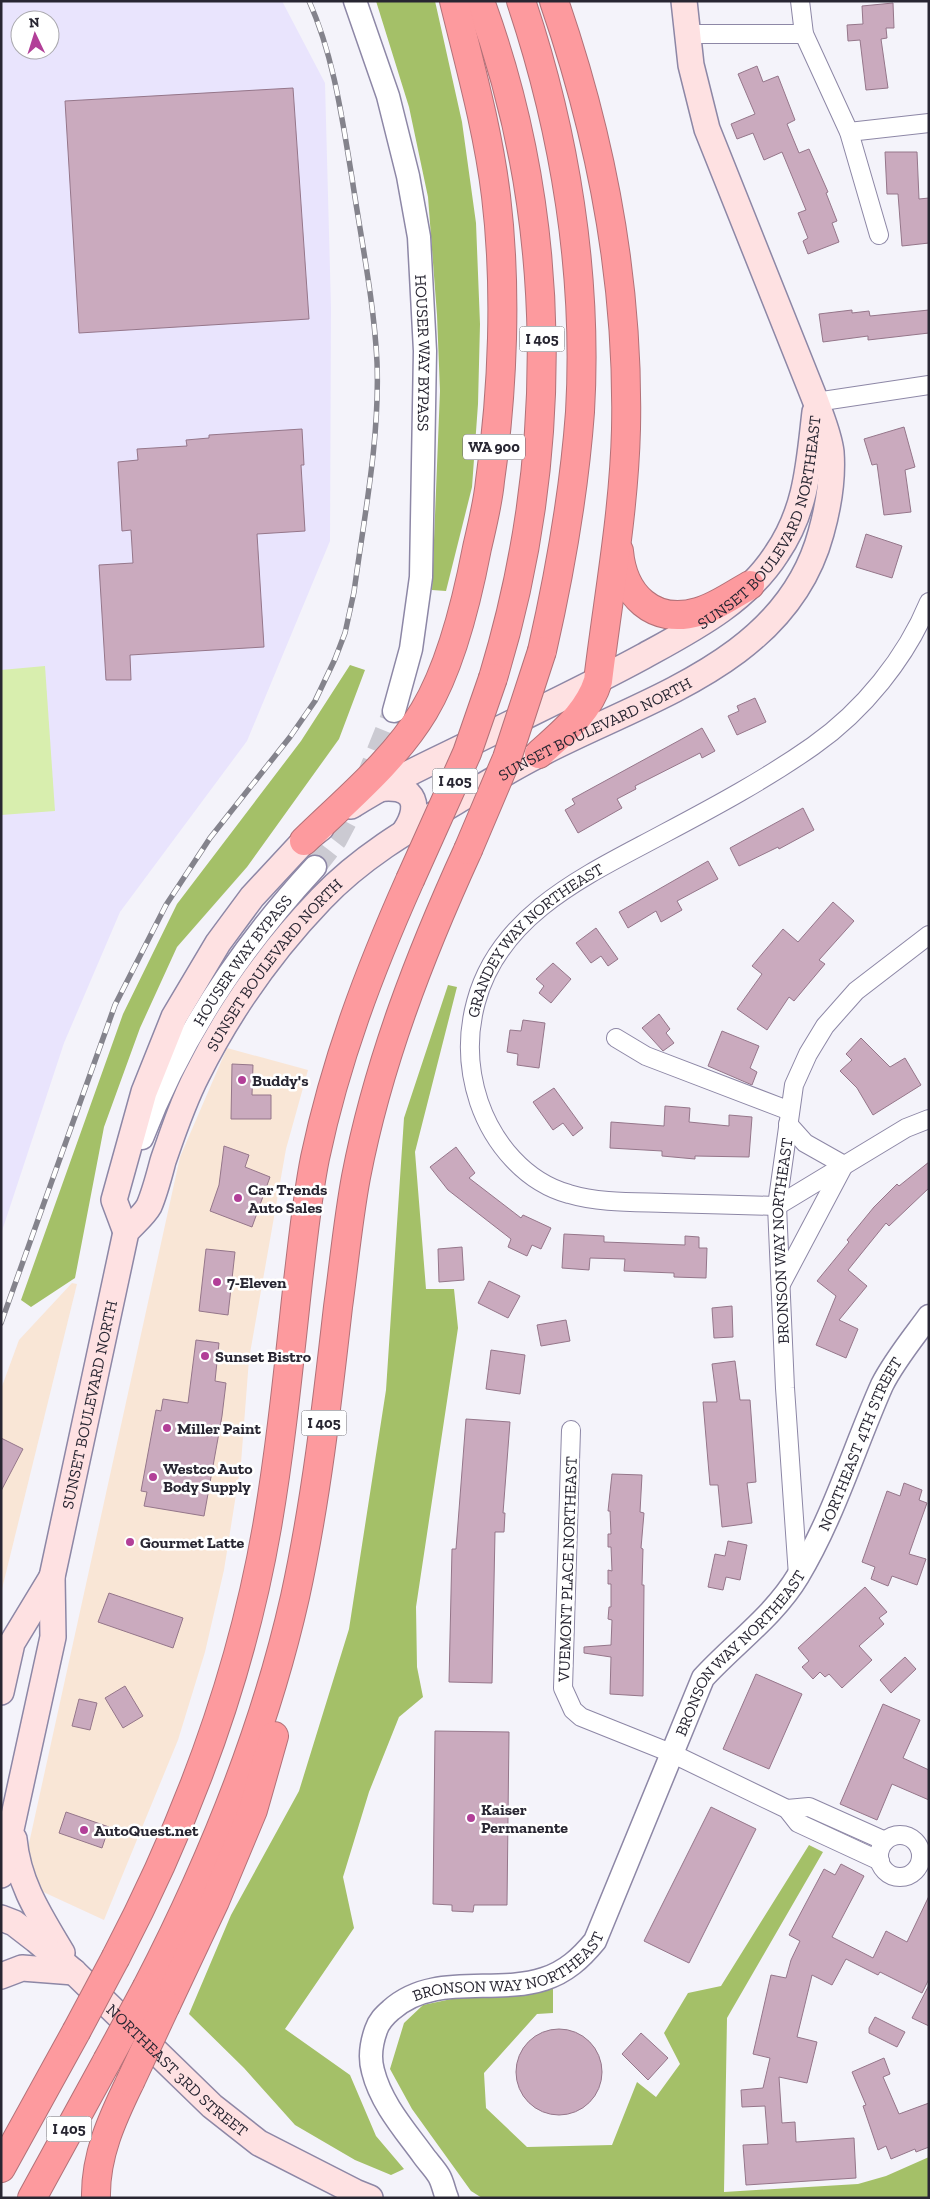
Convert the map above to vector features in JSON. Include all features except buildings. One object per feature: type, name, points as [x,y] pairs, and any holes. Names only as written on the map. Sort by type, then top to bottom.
[{"type":"highway","name":"WA 900","points":[[304,840],[386,760],[424,711],[442,674],[470,584],[490,483],[499,398],[501,264],[496,197],[488,141],[454,1]]},
{"type":"highway","name":"I 405","points":[[1,2168],[141,1910],[182,1818],[216,1723],[245,1625],[270,1505],[286,1395],[306,1210],[315,1159],[346,1037],[379,950],[467,753],[509,625],[531,515],[541,420],[542,350],[539,273],[531,205],[520,144],[480,1]]},
{"type":"highway","name":"I 405","points":[[32,2198],[107,2061],[156,1996],[190,1901],[235,1798],[258,1732],[294,1599],[320,1458],[348,1230],[356,1179],[368,1124],[400,1015],[442,907],[508,758],[542,651],[556,589],[574,477],[580,410],[579,303],[569,201],[559,142],[549,94],[521,1]]},
{"type":"highway","points":[[538,754],[572,724],[586,708],[593,697],[598,681],[617,534],[626,430],[624,342],[619,274],[606,194],[589,112],[554,1]]},
{"type":"highway","points":[[617,534],[620,566],[626,583],[634,596],[656,611],[673,615],[700,612],[750,585]]},
{"type":"highway","points":[[96,2198],[97,2174],[104,2140],[130,2082],[156,1996]]},
{"type":"main road","name":"SUNSET BOULEVARD NORTHEAST","points":[[377,789],[405,773],[598,681],[714,617],[750,585],[777,554],[798,512],[810,465],[816,402],[707,129],[691,65],[684,1]]},
{"type":"main road","name":"SUNSET BOULEVARD NORTH","points":[[1,1875],[53,1637],[52,1577],[126,1232],[148,1207],[174,1127],[197,1074],[244,993],[275,951],[320,900],[346,875],[406,831],[538,754],[610,721],[714,668],[740,650],[768,626],[804,577],[818,544],[825,519],[830,484],[831,454],[827,434],[816,402]]},
{"type":"main road","points":[[304,840],[377,789],[399,788],[411,797],[415,811],[406,831]]},
{"type":"main road","name":"WA 900","points":[[114,1200],[144,1092],[174,1017],[218,943],[252,897],[304,840]]},
{"type":"main road","points":[[114,1200],[126,1232]]},
{"type":"main road","name":"SUNSET BOULEVARD NORTH","points":[[1,1692],[12,1642],[52,1577]]},
{"type":"main road","points":[[14,1817],[15,1853],[25,1888],[36,1910],[74,1972]]},
{"type":"main road","name":"NORTHEAST 3RD STREET","points":[[1,1918],[14,1923],[74,1972],[212,2106],[259,2143],[370,2198]]},
{"type":"main road","points":[[1,1976],[22,1968],[74,1972]]},
{"type":"street","name":"HOUSER WAY BYPASS","points":[[355,1],[388,96],[408,176],[419,237],[426,351],[421,577],[411,649],[394,711]]},
{"type":"street","points":[[800,1],[804,34],[849,132],[879,235]]},
{"type":"street","points":[[688,34],[804,34]]},
{"type":"street","points":[[849,132],[929,123]]},
{"type":"street","points":[[816,402],[929,385]]},
{"type":"street","name":"GRANDEY WAY NORTHEAST","points":[[777,1206],[631,1202],[567,1194],[537,1180],[521,1168],[510,1156],[498,1141],[483,1115],[473,1084],[469,1053],[471,1019],[480,984],[496,954],[515,929],[579,880],[753,786],[815,745],[844,720],[891,668],[903,652],[929,602]]},
{"type":"street","name":"HOUSER WAY BYPASS","points":[[114,1200],[160,1091],[180,1058],[202,1015],[239,957],[275,911],[315,867]]},
{"type":"street","name":"BRONSON WAY NORTHEAST","points":[[447,2198],[439,2176],[387,2105],[378,2086],[370,2052],[379,2020],[399,2002],[414,1994],[431,1989],[519,1985],[544,1979],[564,1971],[582,1956],[595,1941],[703,1678],[728,1651],[774,1609],[798,1576],[785,1388],[777,1206],[794,1085],[808,1054],[825,1026],[856,991],[929,935]]},
{"type":"street","points":[[616,1038],[646,1056],[789,1117],[805,1143],[844,1164]]},
{"type":"street","name":"HOUSER WAY BYPASS","points":[[148,1207],[163,1116],[180,1058]]},
{"type":"street","points":[[777,1206],[906,1128],[929,1118]]},
{"type":"street","points":[[780,1284],[844,1164]]},
{"type":"street","name":"NORTHEAST 4TH STREET","points":[[798,1576],[823,1529],[883,1384],[929,1316]]},
{"type":"street","name":"VUEMONT PLACE NORTHEAST","points":[[571,1430],[563,1688],[567,1701],[573,1710],[581,1717],[671,1752],[787,1809],[798,1824],[880,1861]]},
{"type":"street","name":"VUEMONT PLACE NORTHEAST","points":[[787,1809],[809,1807],[885,1841]]},
{"type":"street","points":[[896,1835],[906,1835],[914,1839],[925,1859],[916,1870],[904,1877],[888,1874],[880,1861],[879,1851],[885,1841],[896,1835]]},
{"type":"shaded area","points":[[1,1],[282,1],[325,83],[331,308],[330,541],[247,741],[120,912],[64,1043],[1,1234]]},
{"type":"shaded area","points":[[227,1048],[308,1070],[286,1149],[249,1359],[241,1463],[224,1570],[205,1652],[178,1740],[104,1920],[39,1890],[26,1857],[180,1157]]},
{"type":"shaded area","points":[[72,1283],[77,1284],[1,1593],[1,1389],[19,1340]]},
{"type":"green space","points":[[376,1],[435,1],[462,122],[476,223],[480,324],[478,404],[472,487],[446,591],[432,590],[440,391],[437,315],[428,197],[409,107]]},
{"type":"green space","points":[[350,665],[365,670],[339,739],[247,867],[177,947],[140,1028],[104,1127],[75,1278],[31,1307],[21,1300],[123,1014],[177,904],[301,741]]},
{"type":"green space","points":[[45,666],[55,811],[1,815],[1,670]]},
{"type":"green space","points":[[448,985],[457,987],[415,1152],[426,1289],[454,1289],[458,1328],[416,1607],[417,1667],[423,1697],[399,1717],[369,1792],[343,1877],[354,1928],[285,2029],[350,2075],[376,2136],[404,2169],[391,2175],[355,2160],[295,2125],[244,2068],[189,2014],[231,1915],[299,1791],[349,1629],[386,1390],[404,1118]]},
{"type":"green space","points":[[809,1845],[823,1852],[727,2018],[724,2192],[858,2184],[886,2176],[929,2157],[929,2198],[482,2198],[471,2191],[412,2109],[390,2069],[404,2023],[423,2005],[475,1994],[553,1987],[553,2013],[537,2014],[484,2073],[486,2108],[527,2147],[612,2145],[637,2082],[656,2097],[680,2064],[664,2033],[688,1993],[721,1986]]},
{"type":"tunnel","points":[[315,867],[336,840],[360,795],[394,711]]},
{"type":"railway","points":[[1,1323],[115,1005],[166,905],[210,838],[290,737],[315,701],[345,633],[354,592],[374,449],[377,362],[370,293],[341,110],[325,44],[309,1]]},
{"type":"place","name":"Buddy's","points":[[242,1080]]},
{"type":"place","name":"Car Trends Auto Sales","points":[[238,1198]]},
{"type":"place","name":"7-Eleven","points":[[217,1282]]},
{"type":"place","name":"Sunset Bistro","points":[[205,1356]]},
{"type":"place","name":"Miller Paint","points":[[167,1428]]},
{"type":"place","name":"Westco Auto Body Supply","points":[[153,1477]]},
{"type":"place","name":"Gourmet Latte","points":[[130,1542]]},
{"type":"place","name":"Kaiser Permanente","points":[[471,1818]]},
{"type":"place","name":"AutoQuest.net","points":[[84,1830]]}]
